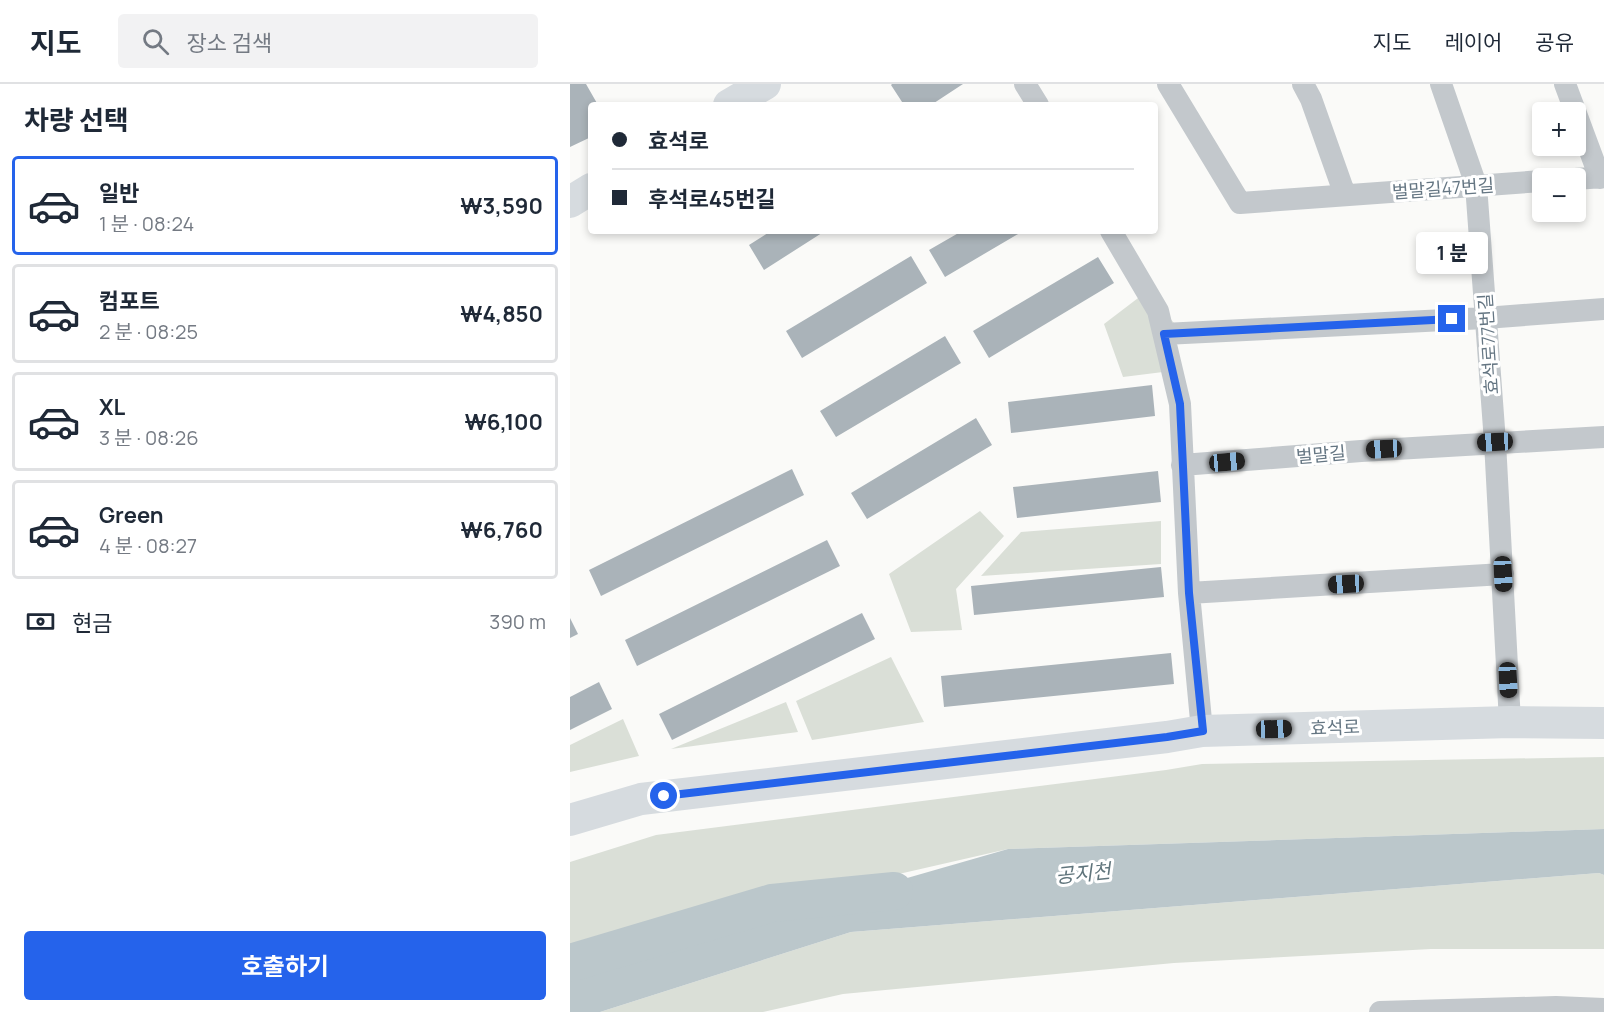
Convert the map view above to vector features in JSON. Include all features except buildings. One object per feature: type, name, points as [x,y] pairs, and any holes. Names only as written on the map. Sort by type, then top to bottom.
[{"type":"street","points":[[734,102],[765,84]]},
{"type":"street","points":[[1025,84],[1036,102]]},
{"type":"street","name":"벌말길47번길","points":[[1168,84],[1240,203],[1532,182]]},
{"type":"street","points":[[1303,84],[1311,99],[1345,195]]},
{"type":"street","name":"효석로77번길","points":[[1441,84],[1476,185],[1495,442],[1510,722]]},
{"type":"street","points":[[1565,84],[1602,177],[1586,178]]},
{"type":"street","points":[[570,202],[588,191]]},
{"type":"street","points":[[1113,234],[1158,312],[1180,404],[1189,593],[1203,731]]},
{"type":"street","points":[[1164,334],[1485,318],[1604,309]]},
{"type":"street","name":"벌말길","points":[[1182,465],[1495,442],[1604,437]]},
{"type":"street","points":[[1189,593],[1503,574]]},
{"type":"street","name":"효석로","points":[[570,820],[641,799],[1203,731],[1510,722],[1604,723]]},
{"type":"street","points":[[1380,1012],[1556,1007],[1604,1009]]},
{"type":"shaded area","points":[[1146,292],[1175,324],[1179,370],[1123,377],[1104,324]]},
{"type":"shaded area","points":[[980,511],[1004,536],[956,589],[962,630],[911,632],[889,574]]},
{"type":"shaded area","points":[[1161,521],[1161,564],[981,576],[1021,532]]},
{"type":"shaded area","points":[[891,657],[924,722],[812,740],[796,701]]},
{"type":"shaded area","points":[[786,702],[798,732],[671,749]]},
{"type":"shaded area","points":[[623,719],[639,756],[570,772],[570,745]]},
{"type":"shaded area","points":[[1604,757],[1604,829],[1008,849],[772,903],[570,963],[570,862],[656,835],[1202,764]]},
{"type":"shaded area","points":[[1599,873],[1604,875],[1604,949],[1431,949],[1174,963],[843,994],[763,1012],[600,1012],[851,932]]},
{"type":"water","points":[[1604,829],[1604,875],[1599,873],[851,932],[600,1012],[570,1012],[570,975],[1008,849]]},
{"type":"waterway","name":"공지천","points":[[570,963],[772,903],[894,891]]},
{"type":"route","points":[[664,796],[1203,731],[1189,593],[1180,404],[1164,334],[1452,319]]}]
